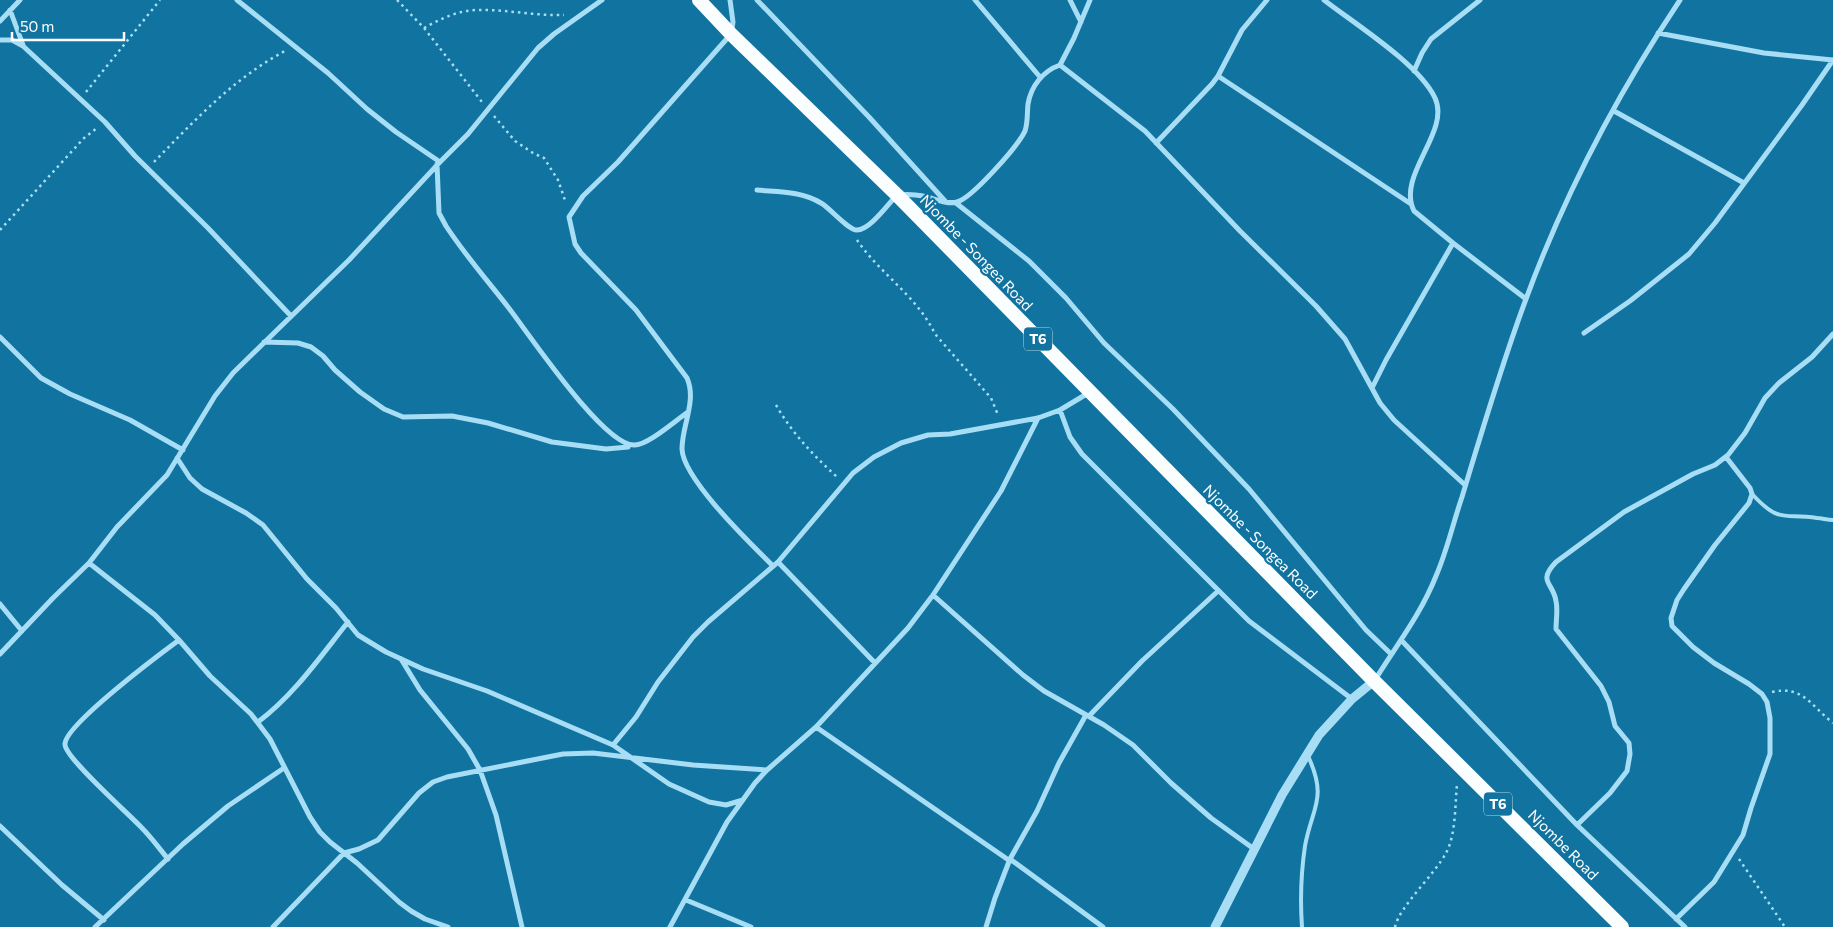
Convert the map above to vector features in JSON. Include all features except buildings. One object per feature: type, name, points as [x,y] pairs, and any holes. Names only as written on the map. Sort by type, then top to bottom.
[{"type":"highway","name":"Njombe - Songea Road","points":[[703,2],[731,34],[897,195],[1374,681]]},
{"type":"highway","name":"Njombe Road","points":[[1374,681],[1622,927]]},
{"type":"street","points":[[0,21],[20,0]]},
{"type":"street","points":[[237,0],[295,46],[396,132],[438,163]]},
{"type":"street","points":[[0,654],[89,563],[117,527],[167,475],[215,396],[233,373],[349,260],[438,163],[468,134],[538,48],[580,14],[602,0]]},
{"type":"street","points":[[730,0],[733,22],[731,34],[618,162],[583,196],[569,216],[575,244],[581,253],[636,310],[687,378],[692,396],[684,426],[682,450],[694,478],[723,515],[773,566]]},
{"type":"street","points":[[757,0],[869,117],[945,202]]},
{"type":"street","points":[[975,0],[1040,77]]},
{"type":"street","points":[[1070,0],[1081,22]]},
{"type":"street","points":[[956,203],[965,198],[997,167],[1024,132],[1028,120],[1028,105],[1032,90],[1040,77],[1052,68],[1060,65],[1090,0]]},
{"type":"street","points":[[1156,143],[1218,76],[1242,30],[1267,0]]},
{"type":"street","points":[[1324,0],[1407,64],[1426,84],[1436,100],[1438,110],[1435,124],[1413,178],[1410,204]]},
{"type":"street","points":[[1414,72],[1422,53],[1431,39],[1480,0]]},
{"type":"street","points":[[1215,927],[1282,795],[1307,754],[1319,735],[1352,699],[1374,681],[1391,654],[1402,641],[1436,576],[1526,299],[1565,204],[1589,154],[1658,33],[1680,0]]},
{"type":"street","points":[[10,10],[23,46]]},
{"type":"street","points":[[1584,333],[1630,301],[1689,254],[1715,223],[1833,60],[1764,53],[1658,33]]},
{"type":"street","points":[[0,40],[12,40],[23,46],[81,98],[292,316]]},
{"type":"street","points":[[1060,65],[1145,131],[1316,306],[1345,339],[1380,403],[1394,420],[1465,485]]},
{"type":"street","points":[[1218,76],[1410,204],[1414,211],[1453,244],[1526,299]]},
{"type":"street","points":[[1614,110],[1744,183]]},
{"type":"street","points":[[438,163],[439,213],[453,237],[577,397],[618,440],[625,444],[636,446]]},
{"type":"street","points":[[757,190],[808,196],[831,209],[850,228],[857,230],[865,228],[897,195],[912,194],[956,203],[1029,261],[1066,298],[1104,343],[1173,409],[1249,489],[1366,630],[1391,654]]},
{"type":"street","points":[[1372,388],[1386,360],[1453,244]]},
{"type":"street","points":[[1577,825],[1610,793],[1627,772],[1629,743],[1615,726],[1601,686],[1556,629],[1557,603],[1548,586],[1548,574],[1556,562],[1624,512],[1726,457],[1737,446],[1765,398],[1812,357],[1833,334]]},
{"type":"street","points":[[0,337],[41,378],[70,394],[130,420],[183,450]]},
{"type":"street","points":[[264,342],[298,342],[311,347],[360,392],[384,408],[403,417],[452,416],[474,419],[552,442],[579,447],[606,449],[636,446],[645,442],[688,411]]},
{"type":"street","points":[[613,745],[636,717],[674,660],[693,638],[708,622],[778,562],[853,473],[874,457],[901,443],[928,435],[950,434],[1038,418],[1060,410],[1090,392]]},
{"type":"street","points":[[1060,410],[1070,437],[1082,454],[1218,591],[1254,625],[1352,699]]},
{"type":"street","points":[[670,927],[727,822],[743,800],[767,770],[816,727],[908,628],[933,595],[1001,491],[1038,418]]},
{"type":"street","points":[[1676,919],[1714,882],[1734,852],[1743,835],[1770,754],[1770,718],[1767,702],[1762,694],[1714,663],[1693,647],[1672,626],[1671,618],[1677,600],[1706,561],[1715,544],[1744,511],[1752,494],[1750,488],[1726,457]]},
{"type":"street","points":[[177,458],[190,478],[202,489],[246,513],[262,525],[307,580],[348,622],[358,635],[400,659],[423,669],[487,691],[613,745],[669,784],[709,802],[726,805],[743,800]]},
{"type":"street","points":[[778,562],[875,663]]},
{"type":"street","points":[[89,563],[154,615],[179,640],[210,676],[258,722],[270,739],[320,832],[411,911],[425,919],[448,927]]},
{"type":"street","points":[[986,927],[1010,860],[1037,811],[1059,763],[1088,716],[1142,661],[1218,591]]},
{"type":"street","points":[[933,595],[1023,675],[1044,691],[1133,745],[1203,811],[1254,849]]},
{"type":"street","points":[[0,604],[22,631]]},
{"type":"street","points":[[258,722],[274,711],[348,622]]},
{"type":"street","points":[[168,858],[142,828],[67,752],[65,744],[66,737],[79,723],[126,682],[179,640]]},
{"type":"street","points":[[1402,641],[1577,825],[1685,927]]},
{"type":"street","points":[[400,659],[420,690],[468,749],[480,770],[496,814],[522,927]]},
{"type":"street","points":[[816,727],[1010,860],[1103,927]]},
{"type":"street","points":[[273,927],[344,853],[360,849],[378,840],[418,793],[433,782],[447,776],[563,754],[593,753],[693,765],[767,770]]},
{"type":"street","points":[[95,927],[168,858],[228,806],[284,768]]},
{"type":"street","points":[[0,826],[62,885],[104,920]]},
{"type":"street","points":[[686,900],[751,927]]},
{"type":"lane","points":[[1752,494],[1769,511],[1777,515],[1833,520]]},
{"type":"lane","points":[[1302,927],[1300,906],[1301,875],[1306,843],[1319,795],[1313,766],[1307,754]]},
{"type":"path","points":[[81,98],[160,0]]},
{"type":"path","points":[[398,0],[424,28],[515,141],[544,158],[548,163],[558,180],[569,216]]},
{"type":"path","points":[[424,28],[450,16],[475,10],[532,15],[580,14]]},
{"type":"path","points":[[148,168],[225,92],[251,72],[295,46]]},
{"type":"path","points":[[0,230],[84,138],[106,122]]},
{"type":"path","points":[[850,228],[865,252],[915,303],[935,334],[991,398],[1001,424]]},
{"type":"path","points":[[776,405],[787,425],[822,464],[844,483]]},
{"type":"path","points":[[1762,694],[1788,689],[1798,693],[1833,723]]},
{"type":"path","points":[[1395,927],[1399,916],[1438,868],[1448,851],[1454,817],[1458,765]]},
{"type":"path","points":[[1734,852],[1785,927]]}]
